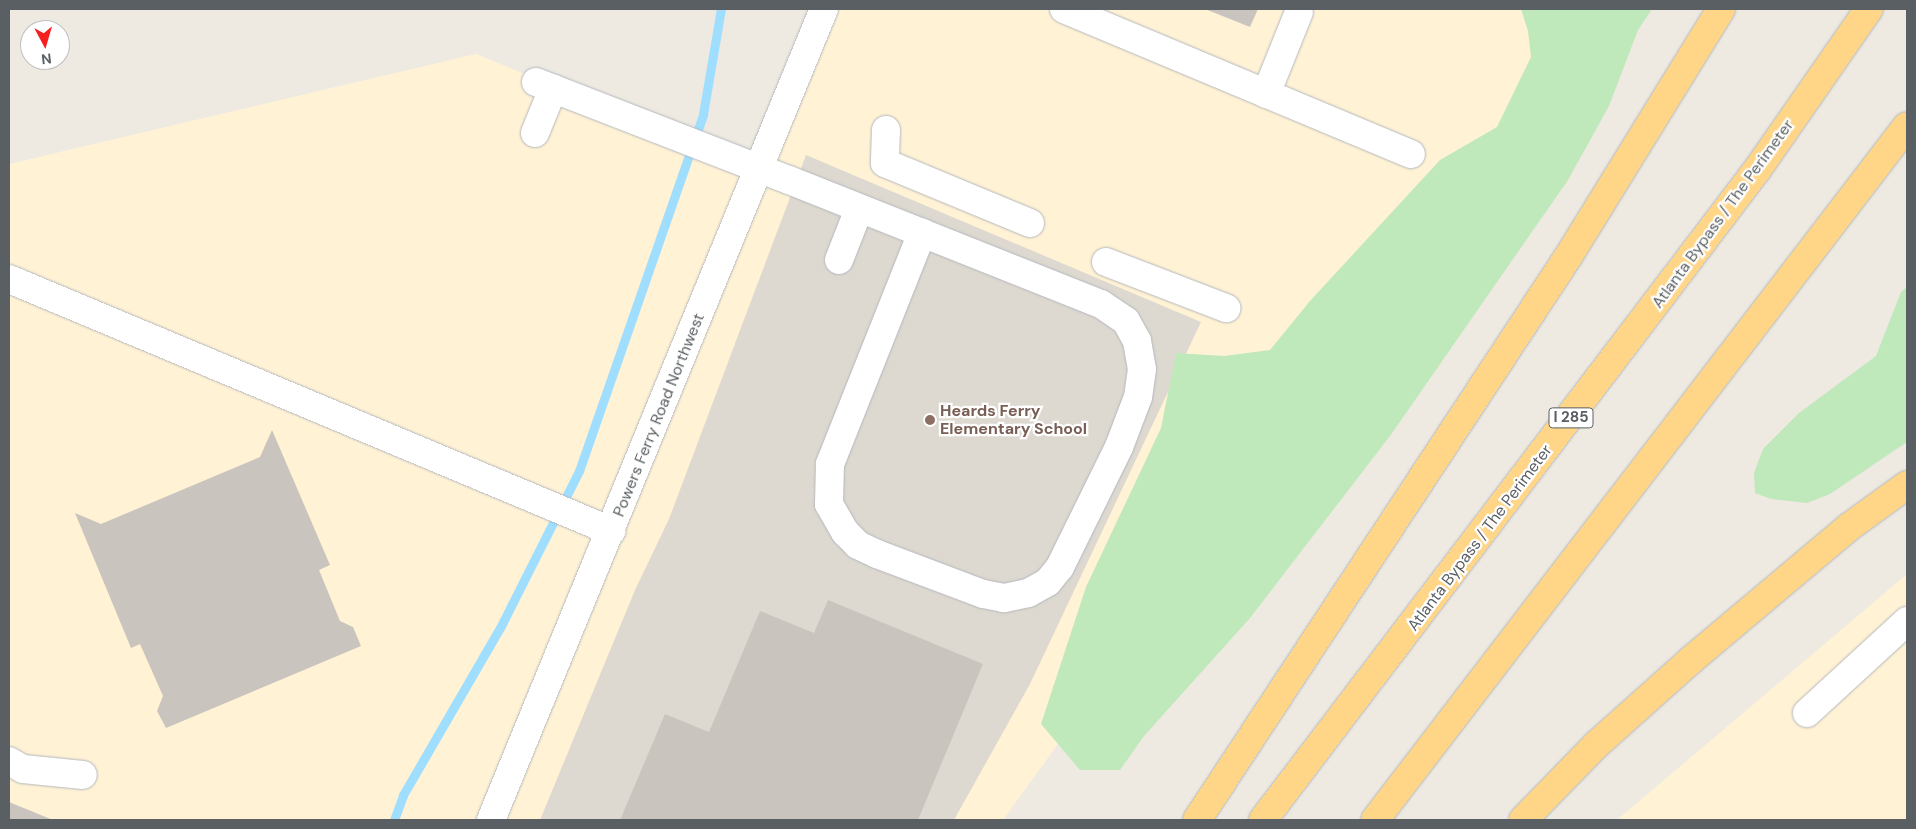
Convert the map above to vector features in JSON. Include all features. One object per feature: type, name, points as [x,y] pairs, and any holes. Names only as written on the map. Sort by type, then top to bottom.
[{"type":"highway","points":[[1197,820],[1568,257],[1721,9]]},
{"type":"highway","name":"Atlanta Bypass / The Perimeter","points":[[1263,820],[1758,170],[1869,9]]},
{"type":"highway","points":[[1375,820],[1907,126]]},
{"type":"highway","points":[[1523,820],[1596,745],[1691,660],[1849,527],[1907,486]]},
{"type":"street","name":"Powers Ferry Road Northwest","points":[[491,820],[824,9]]},
{"type":"street","points":[[1064,9],[1411,154]]},
{"type":"street","points":[[1266,94],[1299,12]]},
{"type":"street","points":[[534,134],[544,85],[711,150],[859,209],[922,233],[1101,304],[1126,321],[1137,341],[1142,368],[1138,397],[1114,455],[1060,567],[1048,582],[1028,593],[1004,598],[974,591],[894,561],[858,545],[845,532],[830,504],[828,477],[830,464],[922,233]]},
{"type":"street","points":[[886,130],[885,163],[1030,224]]},
{"type":"street","points":[[839,260],[859,209]]},
{"type":"street","points":[[1106,262],[1226,308]]},
{"type":"street","points":[[9,279],[611,531]]},
{"type":"street","points":[[1807,713],[1907,621]]},
{"type":"street","points":[[9,761],[23,769],[83,775]]},
{"type":"shaded area","points":[[826,9],[1604,9],[1384,293],[1003,820],[9,820],[9,164],[476,54],[756,169]]},
{"type":"shaded area","name":"Heards Ferry Elementary School","points":[[806,155],[1201,322],[1030,684],[954,820],[540,820],[635,590],[669,519]]},
{"type":"shaded area","points":[[1907,574],[1907,820],[1617,820]]},
{"type":"green space","points":[[1521,9],[1652,9],[1638,30],[1609,106],[1568,180],[1390,436],[1250,618],[1144,736],[1120,770],[1080,770],[1041,724],[1086,587],[1161,428],[1176,353],[1224,356],[1270,350],[1310,301],[1440,160],[1497,127],[1531,57],[1528,31]]},
{"type":"green space","points":[[1907,287],[1907,442],[1830,494],[1807,503],[1771,499],[1755,493],[1754,473],[1763,449],[1799,413],[1876,356],[1901,292]]},
{"type":"building","points":[[1205,9],[1258,9],[1250,27]]},
{"type":"building","points":[[272,430],[330,565],[319,570],[340,621],[353,627],[361,646],[166,728],[157,711],[163,696],[140,644],[131,648],[75,513],[101,524],[260,457]]},
{"type":"building","points":[[828,600],[983,664],[918,820],[620,820],[665,714],[709,732],[760,611],[814,633]]},
{"type":"building","points":[[9,802],[53,820],[9,820]]},
{"type":"waterway","points":[[394,820],[403,795],[500,628],[579,471],[703,114],[721,9]]},
{"type":"place","name":"Heards Ferry Elementary School","points":[[930,420]]}]
